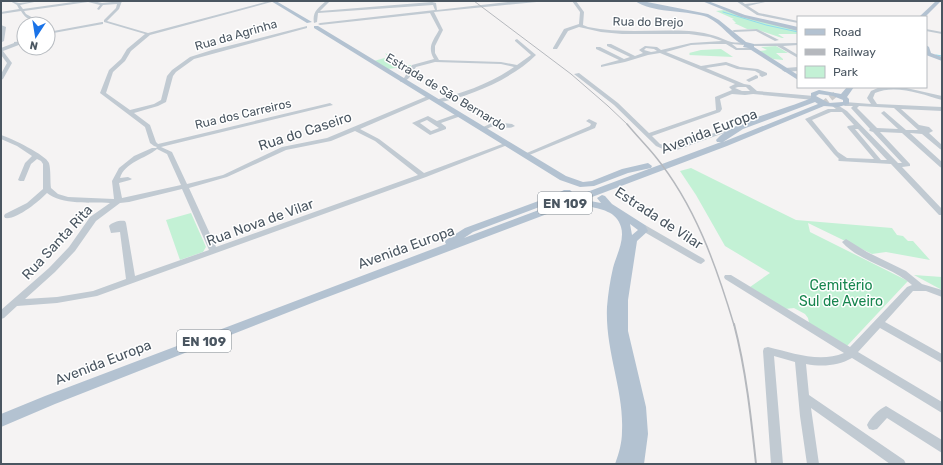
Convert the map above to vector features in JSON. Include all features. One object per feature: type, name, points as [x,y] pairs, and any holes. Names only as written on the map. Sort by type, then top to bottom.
[{"type":"main road","name":"Estrada de São Bernardo","points":[[273,1],[313,24],[524,155],[563,178],[598,189],[602,196]]},
{"type":"main road","points":[[637,1],[649,5],[704,15],[717,21],[747,45],[797,77]]},
{"type":"main road","points":[[704,1],[737,14],[797,29]]},
{"type":"main road","points":[[923,16],[939,1]]},
{"type":"main road","points":[[927,49],[930,55],[941,60]]},
{"type":"main road","points":[[927,57],[941,60]]},
{"type":"main road","points":[[837,97],[843,88]]},
{"type":"main road","points":[[722,142],[727,135],[739,129],[819,98],[837,97],[850,88]]},
{"type":"main road","points":[[722,142],[747,138],[819,98],[837,97]]},
{"type":"main road","name":"Avenida Europa","points":[[1,416],[185,343],[450,242],[499,226],[722,142]]},
{"type":"main road","points":[[450,242],[469,230],[555,198],[568,190],[583,184],[594,183],[625,172],[653,167]]},
{"type":"main road","points":[[466,241],[479,240],[498,234],[571,206],[599,201],[602,196],[637,180],[653,167]]},
{"type":"main road","points":[[563,178],[570,198],[587,204],[604,206],[618,214],[627,224],[628,231],[626,242],[618,268],[613,299],[613,331],[627,408],[630,436],[628,453],[623,464]]},
{"type":"main road","name":"Estrada de Vilar","points":[[602,196],[609,206],[641,231]]},
{"type":"main road","name":"Avenida Europa","points":[[1,422],[88,385],[313,298],[466,241],[499,226]]},
{"type":"main road","points":[[628,231],[634,234],[641,231]]},
{"type":"main road","points":[[636,464],[641,434],[639,407],[622,331],[622,300],[632,240],[641,231]]},
{"type":"street","points":[[12,1],[18,4],[27,16]]},
{"type":"street","points":[[18,4],[37,1]]},
{"type":"street","points":[[1,13],[70,2],[88,1],[102,4],[120,2],[118,8],[105,22]]},
{"type":"street","points":[[214,252],[170,153],[157,147],[153,143],[148,126],[103,92],[111,71],[123,60],[129,50],[148,34],[273,1]]},
{"type":"street","points":[[328,1],[315,15],[313,24],[396,16],[493,4],[545,1]]},
{"type":"street","points":[[362,1],[365,7]]},
{"type":"street","points":[[488,7],[520,6],[540,1]]},
{"type":"street","points":[[555,48],[566,30],[580,25],[582,12],[574,1]]},
{"type":"street","points":[[738,1],[752,11],[763,16],[797,22]]},
{"type":"street","points":[[745,5],[767,1]]},
{"type":"street","points":[[317,12],[420,2],[434,3],[436,9]]},
{"type":"street","points":[[100,9],[102,4]]},
{"type":"street","points":[[387,6],[396,16]]},
{"type":"street","points":[[432,12],[436,9],[443,10],[466,8]]},
{"type":"street","points":[[432,12],[441,30],[432,53],[437,59],[435,62]]},
{"type":"street","points":[[56,32],[105,22],[148,34]]},
{"type":"street","name":"Rua da Agrinha","points":[[130,112],[156,105],[164,100],[170,76],[174,71],[192,58],[313,24]]},
{"type":"street","name":"Rua do Brejo","points":[[580,25],[610,32],[668,32],[695,34],[716,37],[727,43],[747,45]]},
{"type":"street","points":[[740,26],[746,30]]},
{"type":"street","points":[[2,27],[2,41],[16,42]]},
{"type":"street","points":[[733,35],[739,34],[734,31],[757,30],[778,42],[797,56]]},
{"type":"street","points":[[927,30],[942,33]]},
{"type":"street","points":[[644,33],[649,47],[659,52],[753,90],[802,98],[804,104]]},
{"type":"street","name":"Rua do Caseiro","points":[[47,189],[55,196],[68,199],[129,200],[225,176],[274,152],[328,140],[357,129],[369,122],[433,99],[450,98],[495,81],[519,67],[534,55],[517,40]]},
{"type":"street","points":[[603,66],[636,58],[649,53],[668,52],[691,44],[727,43],[736,50],[747,45],[778,42],[797,44]]},
{"type":"street","points":[[1,78],[10,63],[1,51],[16,44]]},
{"type":"street","points":[[609,44],[636,58]]},
{"type":"street","points":[[649,47],[641,50],[649,53]]},
{"type":"street","points":[[598,48],[625,61]]},
{"type":"street","points":[[789,51],[797,51]]},
{"type":"street","points":[[668,52],[697,67],[734,90],[753,90],[819,98]]},
{"type":"street","points":[[403,80],[406,79],[414,66],[435,62],[501,63],[519,67]]},
{"type":"street","points":[[697,67],[726,63],[739,68],[756,70],[765,74],[748,80]]},
{"type":"street","points":[[785,70],[797,69]]},
{"type":"street","points":[[578,74],[616,104],[658,145],[665,148],[676,148],[719,133],[739,129]]},
{"type":"street","points":[[649,135],[718,111],[717,98],[742,85]]},
{"type":"street","points":[[876,106],[870,98],[870,95],[877,89],[905,88],[942,98]]},
{"type":"street","points":[[792,96],[819,98]]},
{"type":"street","points":[[837,97],[868,106]]},
{"type":"street","points":[[837,97],[855,107],[908,165],[837,160]]},
{"type":"street","points":[[837,97],[859,128]]},
{"type":"street","name":"Rua dos Carreiros","points":[[116,181],[119,171],[126,164],[169,142],[330,105]]},
{"type":"street","points":[[855,107],[876,106],[939,109],[942,113]]},
{"type":"street","points":[[880,162],[850,129],[850,127],[875,130],[930,131],[927,128],[917,126],[896,107]]},
{"type":"street","points":[[845,160],[836,153],[808,119],[830,110],[840,111],[859,128],[942,213]]},
{"type":"street","points":[[884,113],[942,166]]},
{"type":"street","points":[[436,123],[459,115]]},
{"type":"street","points":[[524,155],[593,127],[594,123],[589,121]]},
{"type":"street","points":[[482,129],[494,124],[512,126]]},
{"type":"street","points":[[357,129],[377,140],[424,176]]},
{"type":"street","points":[[924,132],[942,148]]},
{"type":"street","points":[[1,137],[37,156],[46,164],[47,189],[40,196],[8,216]]},
{"type":"street","name":"Rua Nova de Vilar","points":[[16,302],[75,298],[94,294],[424,176],[507,144]]},
{"type":"street","points":[[22,180],[28,163],[37,156]]},
{"type":"street","points":[[118,200],[116,181],[128,179]]},
{"type":"street","name":"Rua Santa Rita","points":[[1,315],[72,250],[93,220],[118,200]]},
{"type":"street","points":[[123,229],[132,281]]},
{"type":"street","name":"Estrada de Vilar","points":[[641,231],[701,261]]},
{"type":"street","points":[[846,242],[856,250],[906,274],[920,287]]},
{"type":"street","points":[[728,277],[942,408]]},
{"type":"street","points":[[776,464],[768,351],[800,359],[829,362],[839,360],[848,356],[910,289],[920,287],[942,294]]},
{"type":"street","points":[[879,322],[942,359]]},
{"type":"street","points":[[800,359],[813,464]]},
{"type":"street","points":[[804,397],[900,464]]},
{"type":"street","points":[[873,425],[886,411],[942,447]]},
{"type":"green space","points":[[724,10],[741,16],[797,30],[797,34],[778,34],[784,38],[782,38],[755,29],[747,29],[734,23],[736,23],[732,19],[734,19],[716,11]]},
{"type":"green space","points":[[776,46],[788,53],[776,53],[783,60],[773,59],[759,51],[767,50],[761,47]]},
{"type":"green space","points":[[721,49],[733,57],[689,55],[689,53],[701,50]]},
{"type":"green space","points":[[385,53],[405,65],[411,66],[388,69],[374,61],[388,57]]},
{"type":"green space","name":"Cemitério Sul de Aveiro","points":[[691,168],[796,220],[892,228],[897,235],[903,236],[908,241],[913,241],[930,260],[886,252],[872,254],[808,223],[810,232],[908,281],[847,346],[809,323],[805,314],[794,308],[785,309],[750,287],[770,273],[725,246],[696,195],[680,171]]},
{"type":"green space","points":[[191,213],[206,247],[203,252],[180,260],[166,220]]},
{"type":"green space","points":[[914,275],[942,277],[942,290]]},
{"type":"waterway","points":[[723,12],[766,25],[797,32]]},
{"type":"waterway","points":[[936,55],[942,56]]},
{"type":"tunnel","points":[[823,104],[837,93]]},
{"type":"railway","points":[[474,1],[571,74],[627,124]]},
{"type":"railway","points":[[627,124],[655,156],[669,175],[693,215],[712,258],[734,325]]},
{"type":"railway","points":[[734,324],[745,376],[756,464]]}]
